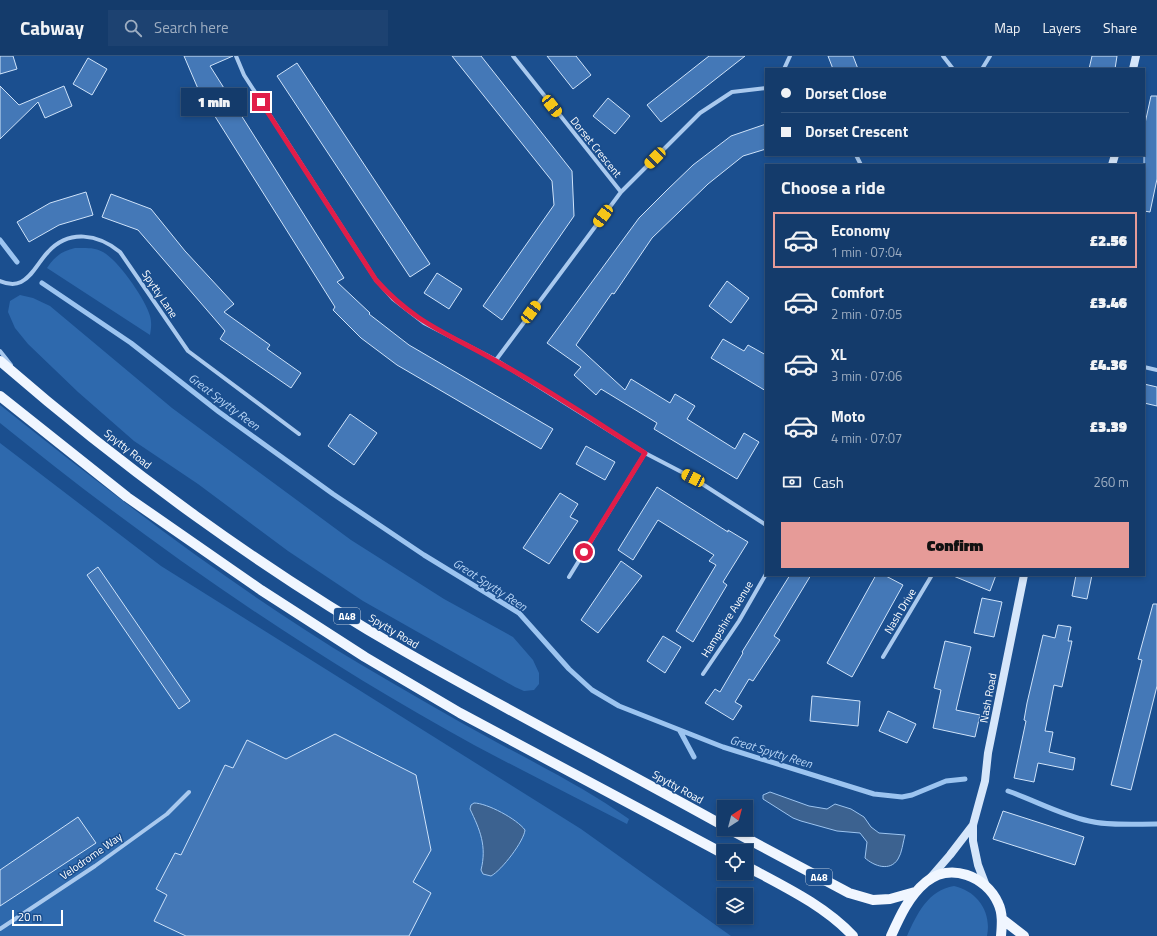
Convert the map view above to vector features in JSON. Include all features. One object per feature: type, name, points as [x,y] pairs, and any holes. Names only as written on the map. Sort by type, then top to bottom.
[{"type":"main road","name":"Spytty Road","points":[[0,361],[182,506],[282,576],[403,651],[717,822]]},
{"type":"main road","name":"A48","points":[[0,396],[128,497],[261,590],[358,653],[460,713],[717,850]]},
{"type":"main road","name":"A48","points":[[742,836],[849,893],[873,900],[890,899],[915,892]]},
{"type":"main road","name":"A48","points":[[753,870],[819,908],[840,923],[853,936]]},
{"type":"main road","name":"A48","points":[[891,936],[903,911],[915,892],[927,881],[949,872],[964,873],[986,887],[998,902],[1002,919],[1001,936]]},
{"type":"main road","points":[[1002,919],[1024,936]]},
{"type":"street","points":[[236,56],[244,75],[376,280],[393,300],[424,323],[496,360],[645,453],[693,478],[765,524]]},
{"type":"street","name":"Dorset Crescent","points":[[513,56],[621,192]]},
{"type":"street","points":[[784,68],[790,56]]},
{"type":"street","points":[[943,56],[952,68]]},
{"type":"street","points":[[983,68],[990,56]]},
{"type":"street","points":[[1133,68],[1136,56]]},
{"type":"street","points":[[496,360],[621,192],[700,113],[732,92],[765,88]]},
{"type":"street","name":"Spytty Lane","points":[[0,281],[11,284],[20,282],[28,276],[47,252],[65,240],[88,236],[110,244],[120,252],[188,350],[299,434]]},
{"type":"street","points":[[0,351],[26,383]]},
{"type":"street","points":[[1145,367],[1157,370]]},
{"type":"street","points":[[569,577],[645,453]]},
{"type":"street","name":"Hampshire Avenue","points":[[703,674],[738,621],[765,576]]},
{"type":"street","name":"Nash Drive","points":[[882,658],[931,576]]},
{"type":"street","name":"Nash Road","points":[[986,887],[978,865],[973,842],[973,824],[985,781],[988,753],[1024,576]]},
{"type":"street","name":"Velodrome Way","points":[[0,929],[95,866],[167,814],[189,792]]},
{"type":"street","name":"Nash Road","points":[[927,881],[950,855],[973,824]]},
{"type":"shaded area","points":[[75,248],[100,250],[116,263],[131,281],[143,300],[151,321],[150,335],[47,268],[59,255]]},
{"type":"shaded area","points":[[20,295],[33,298],[50,306],[172,408],[351,540],[444,599],[513,637],[533,660],[539,673],[539,684],[534,690],[524,691],[515,687],[363,601],[288,551],[198,484],[134,441],[78,392],[28,344],[15,328],[8,312],[10,301]]},
{"type":"shaded area","points":[[0,405],[131,507],[266,604],[377,674],[598,798],[629,819],[627,824],[474,745],[411,710],[289,634],[171,553],[56,468],[0,423]]},
{"type":"shaded area","points":[[0,443],[161,566],[581,829],[731,936],[0,936]]},
{"type":"shaded area","points":[[770,792],[809,806],[827,809],[835,804],[851,809],[864,817],[871,827],[879,833],[905,835],[898,859],[895,863],[886,867],[873,863],[865,858],[867,842],[860,833],[837,831],[793,818],[763,799],[763,795]]},
{"type":"shaded area","points":[[474,803],[501,812],[525,830],[521,841],[512,855],[496,873],[491,876],[483,874],[481,870],[483,861],[482,838],[470,809],[471,805]]},
{"type":"shaded area","points":[[954,886],[970,893],[981,904],[987,919],[987,936],[907,936],[924,904],[937,892]]},
{"type":"building","points":[[0,56],[13,56],[17,69],[0,74]]},
{"type":"building","points":[[184,56],[233,56],[210,66],[344,278],[337,282],[370,313],[369,314],[409,345],[553,429],[541,449],[397,365],[361,338],[333,310],[335,307],[199,91]]},
{"type":"building","points":[[452,56],[481,56],[572,171],[574,216],[502,320],[483,306],[554,205],[552,181]]},
{"type":"building","points":[[547,56],[576,56],[591,75],[573,89]]},
{"type":"building","points":[[709,56],[745,56],[661,122],[647,105]]},
{"type":"building","points":[[828,56],[853,56],[858,68],[833,68]]},
{"type":"building","points":[[1092,56],[1117,56],[1115,68],[1089,68]]},
{"type":"building","points":[[88,58],[107,69],[92,95],[73,84]]},
{"type":"building","points":[[297,63],[430,264],[410,277],[277,76]]},
{"type":"building","points":[[0,86],[19,105],[64,86],[72,106],[45,118],[38,102],[0,139]]},
{"type":"building","points":[[1151,96],[1157,96],[1157,179],[1150,212],[1145,211],[1145,123]]},
{"type":"building","points":[[608,98],[630,116],[615,134],[593,116]]},
{"type":"building","points":[[765,124],[765,149],[743,156],[708,184],[652,238],[614,294],[612,293],[576,345],[625,390],[631,379],[670,403],[675,394],[695,406],[687,419],[735,449],[744,433],[759,442],[737,479],[654,429],[657,423],[601,389],[596,395],[574,375],[581,367],[547,343],[639,218],[693,165],[731,136]]},
{"type":"building","points":[[86,192],[93,215],[59,225],[29,242],[17,222],[50,203]]},
{"type":"building","points":[[111,194],[151,209],[185,251],[234,304],[224,312],[270,345],[267,349],[301,373],[291,388],[220,339],[225,331],[138,230],[102,217]]},
{"type":"building","points":[[437,273],[462,289],[449,309],[424,293]]},
{"type":"building","points":[[727,281],[749,298],[731,323],[709,306]]},
{"type":"building","points":[[723,339],[744,351],[748,345],[765,354],[765,390],[711,358]]},
{"type":"building","points":[[1145,384],[1157,387],[1157,406],[1145,403]]},
{"type":"building","points":[[350,414],[377,433],[354,465],[328,446]]},
{"type":"building","points":[[586,446],[615,462],[605,480],[576,464]]},
{"type":"building","points":[[657,487],[728,532],[728,530],[748,542],[723,582],[727,585],[693,642],[676,631],[716,565],[709,561],[714,555],[658,520],[633,560],[618,550]]},
{"type":"building","points":[[560,493],[578,504],[570,517],[578,521],[549,564],[523,548]]},
{"type":"building","points":[[621,561],[642,576],[598,633],[581,620]]},
{"type":"building","points":[[98,567],[190,701],[179,709],[87,575]]},
{"type":"building","points":[[789,576],[810,576],[774,636],[780,640],[753,681],[749,679],[735,702],[742,706],[733,720],[705,703],[715,689],[720,692],[743,653],[742,652]]},
{"type":"building","points":[[875,576],[886,576],[903,585],[852,677],[827,663]]},
{"type":"building","points":[[953,576],[996,576],[990,591]]},
{"type":"building","points":[[1076,576],[1092,576],[1087,599],[1072,596]]},
{"type":"building","points":[[982,598],[1002,602],[994,637],[974,633]]},
{"type":"building","points":[[1153,604],[1157,604],[1157,686],[1131,790],[1111,785],[1142,660],[1138,659]]},
{"type":"building","points":[[1058,625],[1071,627],[1068,641],[1072,641],[1062,687],[1054,685],[1045,731],[1053,732],[1049,752],[1075,758],[1073,770],[1038,763],[1034,782],[1014,778],[1026,721],[1024,720],[1027,703],[1043,635],[1055,638]]},
{"type":"building","points":[[663,636],[681,647],[665,673],[647,661]]},
{"type":"building","points":[[945,641],[971,647],[956,710],[980,715],[975,737],[933,728],[941,690],[934,688]]},
{"type":"building","points":[[812,696],[860,701],[858,726],[810,721]]},
{"type":"building","points":[[888,711],[916,724],[907,743],[879,731]]},
{"type":"building","points":[[335,734],[416,775],[431,850],[413,882],[431,893],[409,936],[186,936],[154,921],[167,895],[156,889],[175,853],[181,855],[225,765],[233,768],[247,740],[286,759]]},
{"type":"building","points":[[1003,811],[1084,837],[1075,865],[993,839]]},
{"type":"building","points":[[78,817],[96,843],[0,906],[0,870]]},
{"type":"waterway","name":"Great Spytty Reen","points":[[0,240],[17,262]]},
{"type":"waterway","name":"Great Spytty Reen","points":[[42,283],[131,343],[219,412],[333,494],[424,555],[519,613],[569,669],[592,690],[619,706],[723,747],[874,794],[902,797],[912,795],[946,781],[965,779]]},
{"type":"waterway","points":[[680,731],[694,757]]},
{"type":"waterway","name":"Great Spytty Reen","points":[[1008,791],[1058,812],[1097,823],[1157,824]]},
{"type":"route","points":[[261,102],[376,280],[393,300],[424,323],[496,360],[645,453],[584,552]]}]
